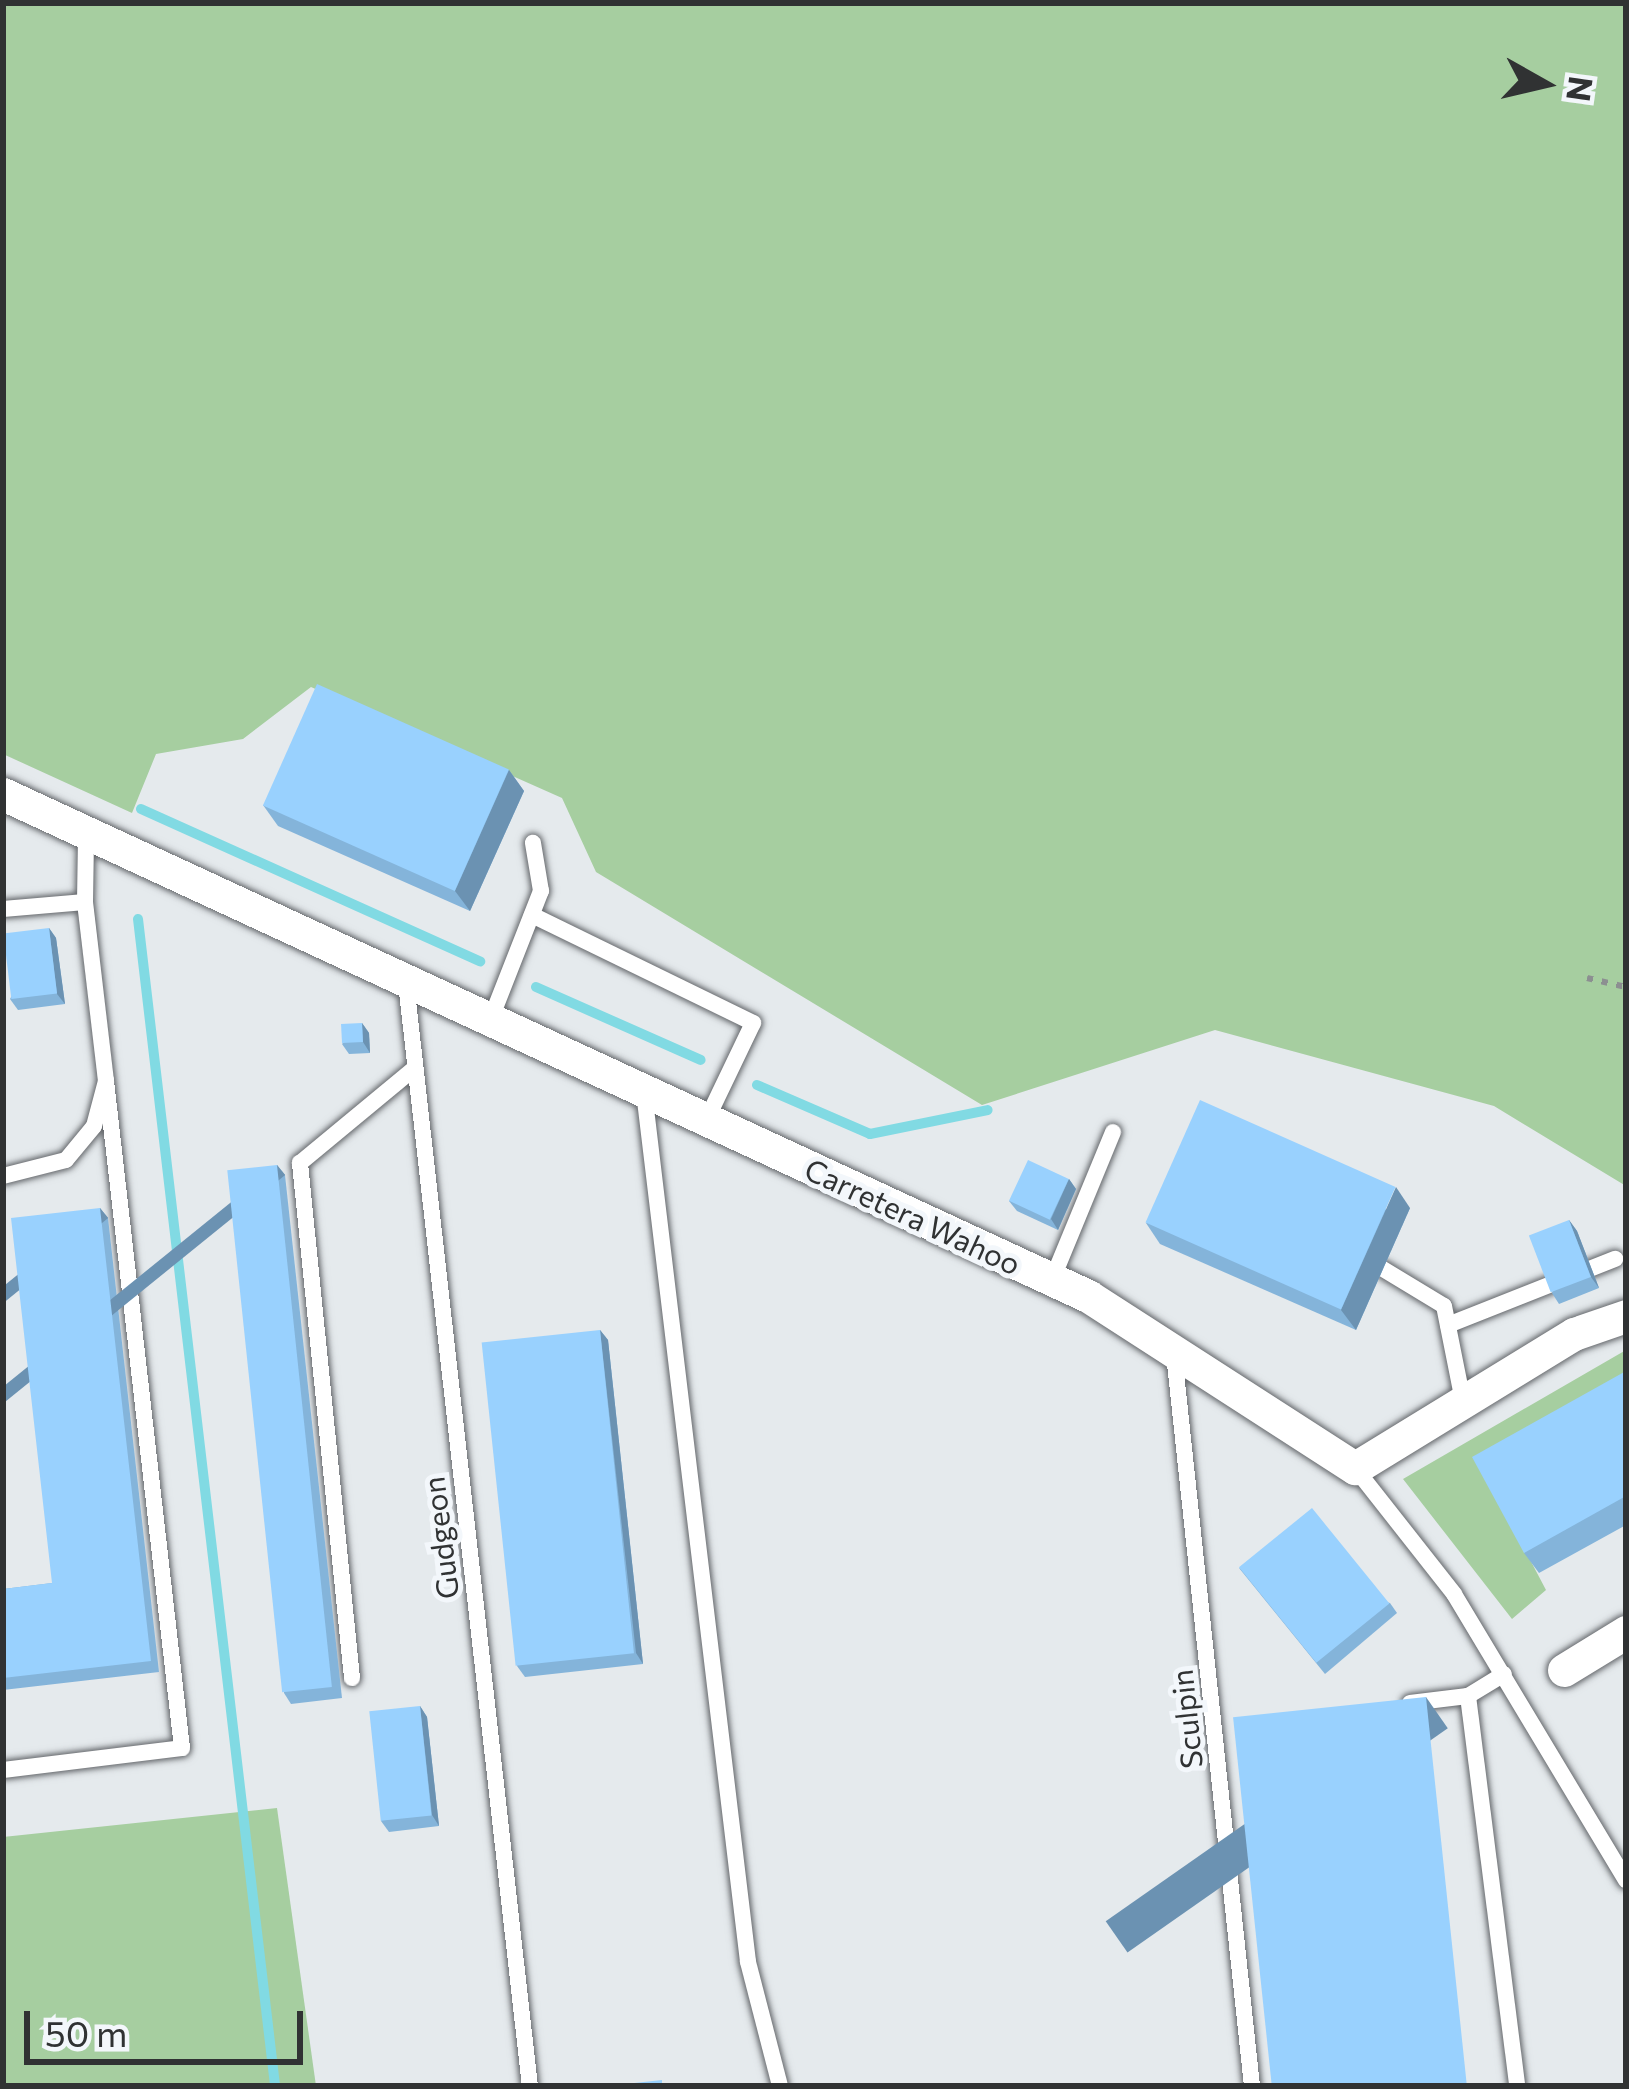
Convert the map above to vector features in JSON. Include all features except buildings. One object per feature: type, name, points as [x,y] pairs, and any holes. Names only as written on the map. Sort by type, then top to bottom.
[{"type":"street","name":"Carretera Wahoo","points":[[3,794],[1052,1280],[1173,1347],[1355,1468]]},
{"type":"street","points":[[1355,1468],[1574,1334],[1626,1316]]},
{"type":"street","points":[[1564,1670],[1626,1632]]},
{"type":"lane","points":[[3,1770],[182,1748],[85,902],[86,836]]},
{"type":"lane","points":[[489,1022],[542,891],[533,843]]},
{"type":"lane","points":[[3,909],[85,902]]},
{"type":"lane","points":[[532,915],[753,1023],[706,1121]]},
{"type":"lane","name":"Gudgeon","points":[[406,983],[530,2086]]},
{"type":"lane","points":[[352,1678],[300,1163],[415,1068]]},
{"type":"lane","points":[[3,1176],[66,1160],[94,1126],[106,1081]]},
{"type":"lane","points":[[644,1092],[748,1962],[780,2086]]},
{"type":"lane","points":[[1052,1280],[1113,1132]]},
{"type":"lane","points":[[1448,1325],[1615,1259]]},
{"type":"lane","points":[[1383,1269],[1444,1306],[1463,1401]]},
{"type":"lane","name":"Sculpin","points":[[1173,1347],[1252,2086]]},
{"type":"lane","name":"Carretera Wahoo","points":[[1355,1468],[1504,1674],[1626,1880]]},
{"type":"lane","points":[[1375,1706],[1468,1696],[1504,1674]]},
{"type":"lane","points":[[1468,1696],[1517,2086]]},
{"type":"lane","points":[[1213,1724],[1237,1721]]},
{"type":"path","points":[[1587,978],[1626,986]]},
{"type":"green space","points":[[3,3],[1626,3],[1626,1186],[1494,1106],[1215,1030],[982,1105],[596,872],[562,798],[311,687],[243,739],[156,754],[132,813],[3,754]]},
{"type":"green space","points":[[1626,1350],[1626,1400],[1487,1478],[1546,1590],[1512,1619],[1403,1479]]},
{"type":"green space","points":[[277,1808],[316,2086],[3,2086],[3,1837]]},
{"type":"waterway","points":[[141,809],[480,961]]},
{"type":"waterway","points":[[138,919],[275,2086]]},
{"type":"waterway","points":[[536,987],[701,1060]]},
{"type":"waterway","points":[[757,1085],[870,1134],[988,1110]]}]
